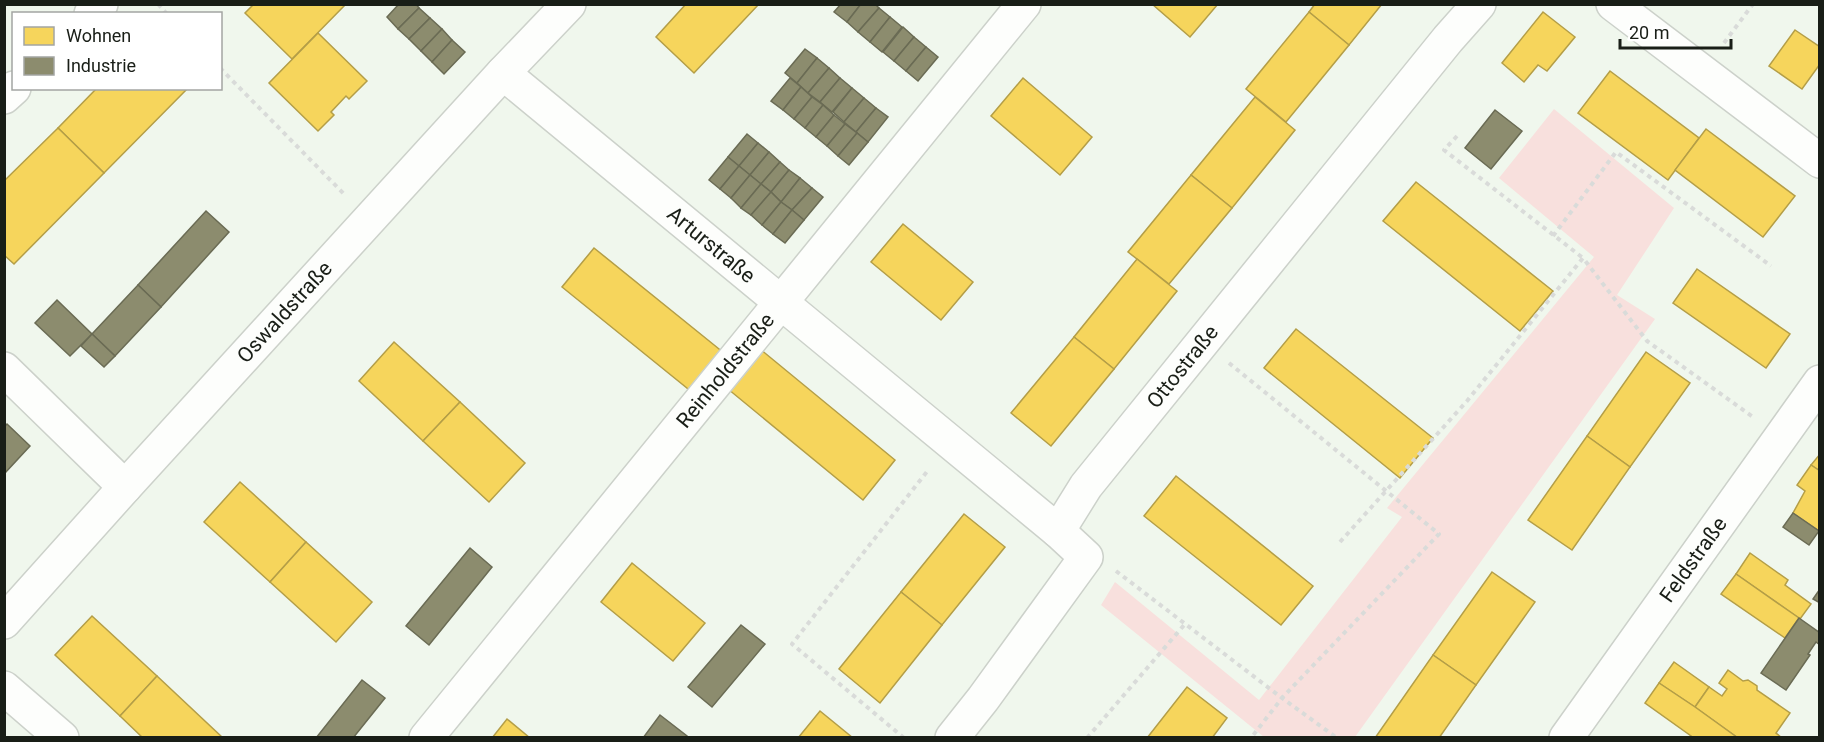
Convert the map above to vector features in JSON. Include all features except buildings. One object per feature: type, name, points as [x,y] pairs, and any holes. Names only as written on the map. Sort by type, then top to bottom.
[{"type":"street","name":"Oswaldstraße","points":[[4,622],[503,73],[569,4]]},
{"type":"street","name":"Reinholdstraße","points":[[426,738],[1024,4]]},
{"type":"street","name":"Ottostraße","points":[[1058,531],[1086,486],[1448,39],[1479,4]]},
{"type":"street","points":[[1613,4],[1820,162]]},
{"type":"street","name":"Arturstraße","points":[[503,73],[1058,531]]},
{"type":"street","points":[[4,369],[125,487]]},
{"type":"street","name":"Feldstraße","points":[[1566,738],[1820,382]]},
{"type":"street","points":[[952,738],[1086,557],[1058,531]]},
{"type":"street","points":[[4,688],[63,738]]},
{"type":"path","points":[[1702,73],[1753,4]]},
{"type":"path","points":[[222,70],[370,220]]},
{"type":"path","points":[[1458,136],[1444,150],[1583,258],[1647,341],[1781,437]]},
{"type":"path","points":[[1553,236],[1616,152],[1771,266]]},
{"type":"path","points":[[1340,542],[1467,401],[1583,258]]},
{"type":"path","points":[[1202,342],[1439,534],[1282,698],[1251,738]]},
{"type":"path","points":[[904,738],[792,644],[951,442]]},
{"type":"path","points":[[1086,557],[1109,565],[1336,738]]},
{"type":"path","points":[[1087,738],[1185,624]]},
{"type":"shaded area","points":[[1554,109],[1674,208],[1617,295],[1655,319],[1355,737],[1264,737],[1101,605],[1115,582],[1259,700],[1402,517],[1387,508],[1594,257],[1499,178]]}]
